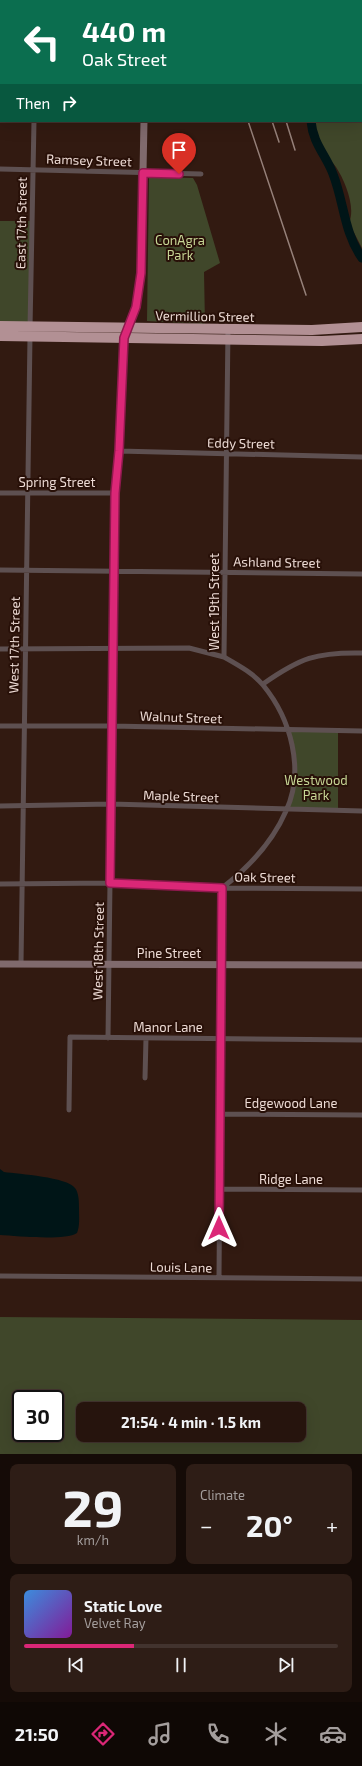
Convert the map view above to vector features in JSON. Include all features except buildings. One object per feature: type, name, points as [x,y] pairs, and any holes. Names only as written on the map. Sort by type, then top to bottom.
[{"type":"highway","name":"Vermillion Street","points":[[0,326],[30,331],[124,338],[362,327]]},
{"type":"highway","name":"Vermillion Street","points":[[0,336],[30,331],[129,328],[322,341],[362,339]]},
{"type":"street","name":"East 17th Street","points":[[30,331],[34,122]]},
{"type":"street","points":[[124,338],[136,307],[141,273],[144,122]]},
{"type":"street","name":"Ramsey Street","points":[[0,169],[201,174]]},
{"type":"street","name":"West 17th Street","points":[[21,964],[24,649],[30,331]]},
{"type":"street","name":"West 19th Street","points":[[222,888],[235,878],[270,839],[287,810],[291,799],[294,771],[289,730],[278,706],[263,684],[244,669],[224,657],[228,334]]},
{"type":"street","name":"West 18th Street","points":[[108,1038],[113,570],[115,493],[119,451],[124,338]]},
{"type":"street","name":"Eddy Street","points":[[119,451],[362,456]]},
{"type":"street","name":"Spring Street","points":[[0,493],[115,493]]},
{"type":"street","name":"Ashland Street","points":[[0,570],[113,570],[362,574]]},
{"type":"street","points":[[0,649],[113,647],[189,648],[224,657]]},
{"type":"street","points":[[263,684],[304,659],[333,652],[362,653]]},
{"type":"street","name":"Walnut Street","points":[[0,726],[112,726],[362,731]]},
{"type":"street","name":"Maple Street","points":[[0,806],[110,804],[362,811]]},
{"type":"street","name":"Oak Street","points":[[0,884],[110,883],[222,888],[362,889]]},
{"type":"street","points":[[219,1278],[220,965],[222,888]]},
{"type":"street","name":"Pine Street","points":[[0,964],[362,965]]},
{"type":"street","name":"Manor Lane","points":[[69,1110],[70,1037],[362,1040]]},
{"type":"street","points":[[145,1078],[146,1038]]},
{"type":"street","name":"Edgewood Lane","points":[[220,1114],[362,1115]]},
{"type":"street","name":"Ridge Lane","points":[[219,1189],[362,1190]]},
{"type":"street","name":"Louis Lane","points":[[0,1276],[362,1278]]},
{"type":"green space","points":[[314,122],[362,122],[362,248],[349,223],[351,209],[343,179],[336,167],[325,156],[317,138]]},
{"type":"green space","name":"ConAgra Park","points":[[149,177],[193,178],[197,185],[220,263],[204,272],[205,324],[147,321]]},
{"type":"green space","points":[[0,221],[31,221],[30,326],[0,326]]},
{"type":"green space","name":"Westwood Park","points":[[289,731],[338,731],[338,811],[287,810],[295,771]]},
{"type":"green space","points":[[0,1317],[362,1320],[362,1454],[0,1454]]},
{"type":"shaded area","points":[[0,1169],[4,1172],[63,1181],[75,1188],[79,1203],[79,1224],[77,1233],[62,1237],[0,1235]]},
{"type":"waterway","points":[[311,122],[314,136],[330,167],[337,185],[351,238],[362,258]]},
{"type":"railway","points":[[248,122],[306,295]]},
{"type":"railway","points":[[272,122],[279,142]]},
{"type":"railway","points":[[286,122],[295,150]]},
{"type":"route","points":[[179,174],[143,173],[141,273],[136,307],[124,338],[119,451],[115,493],[113,570],[110,883],[222,888],[219,1228]]}]
